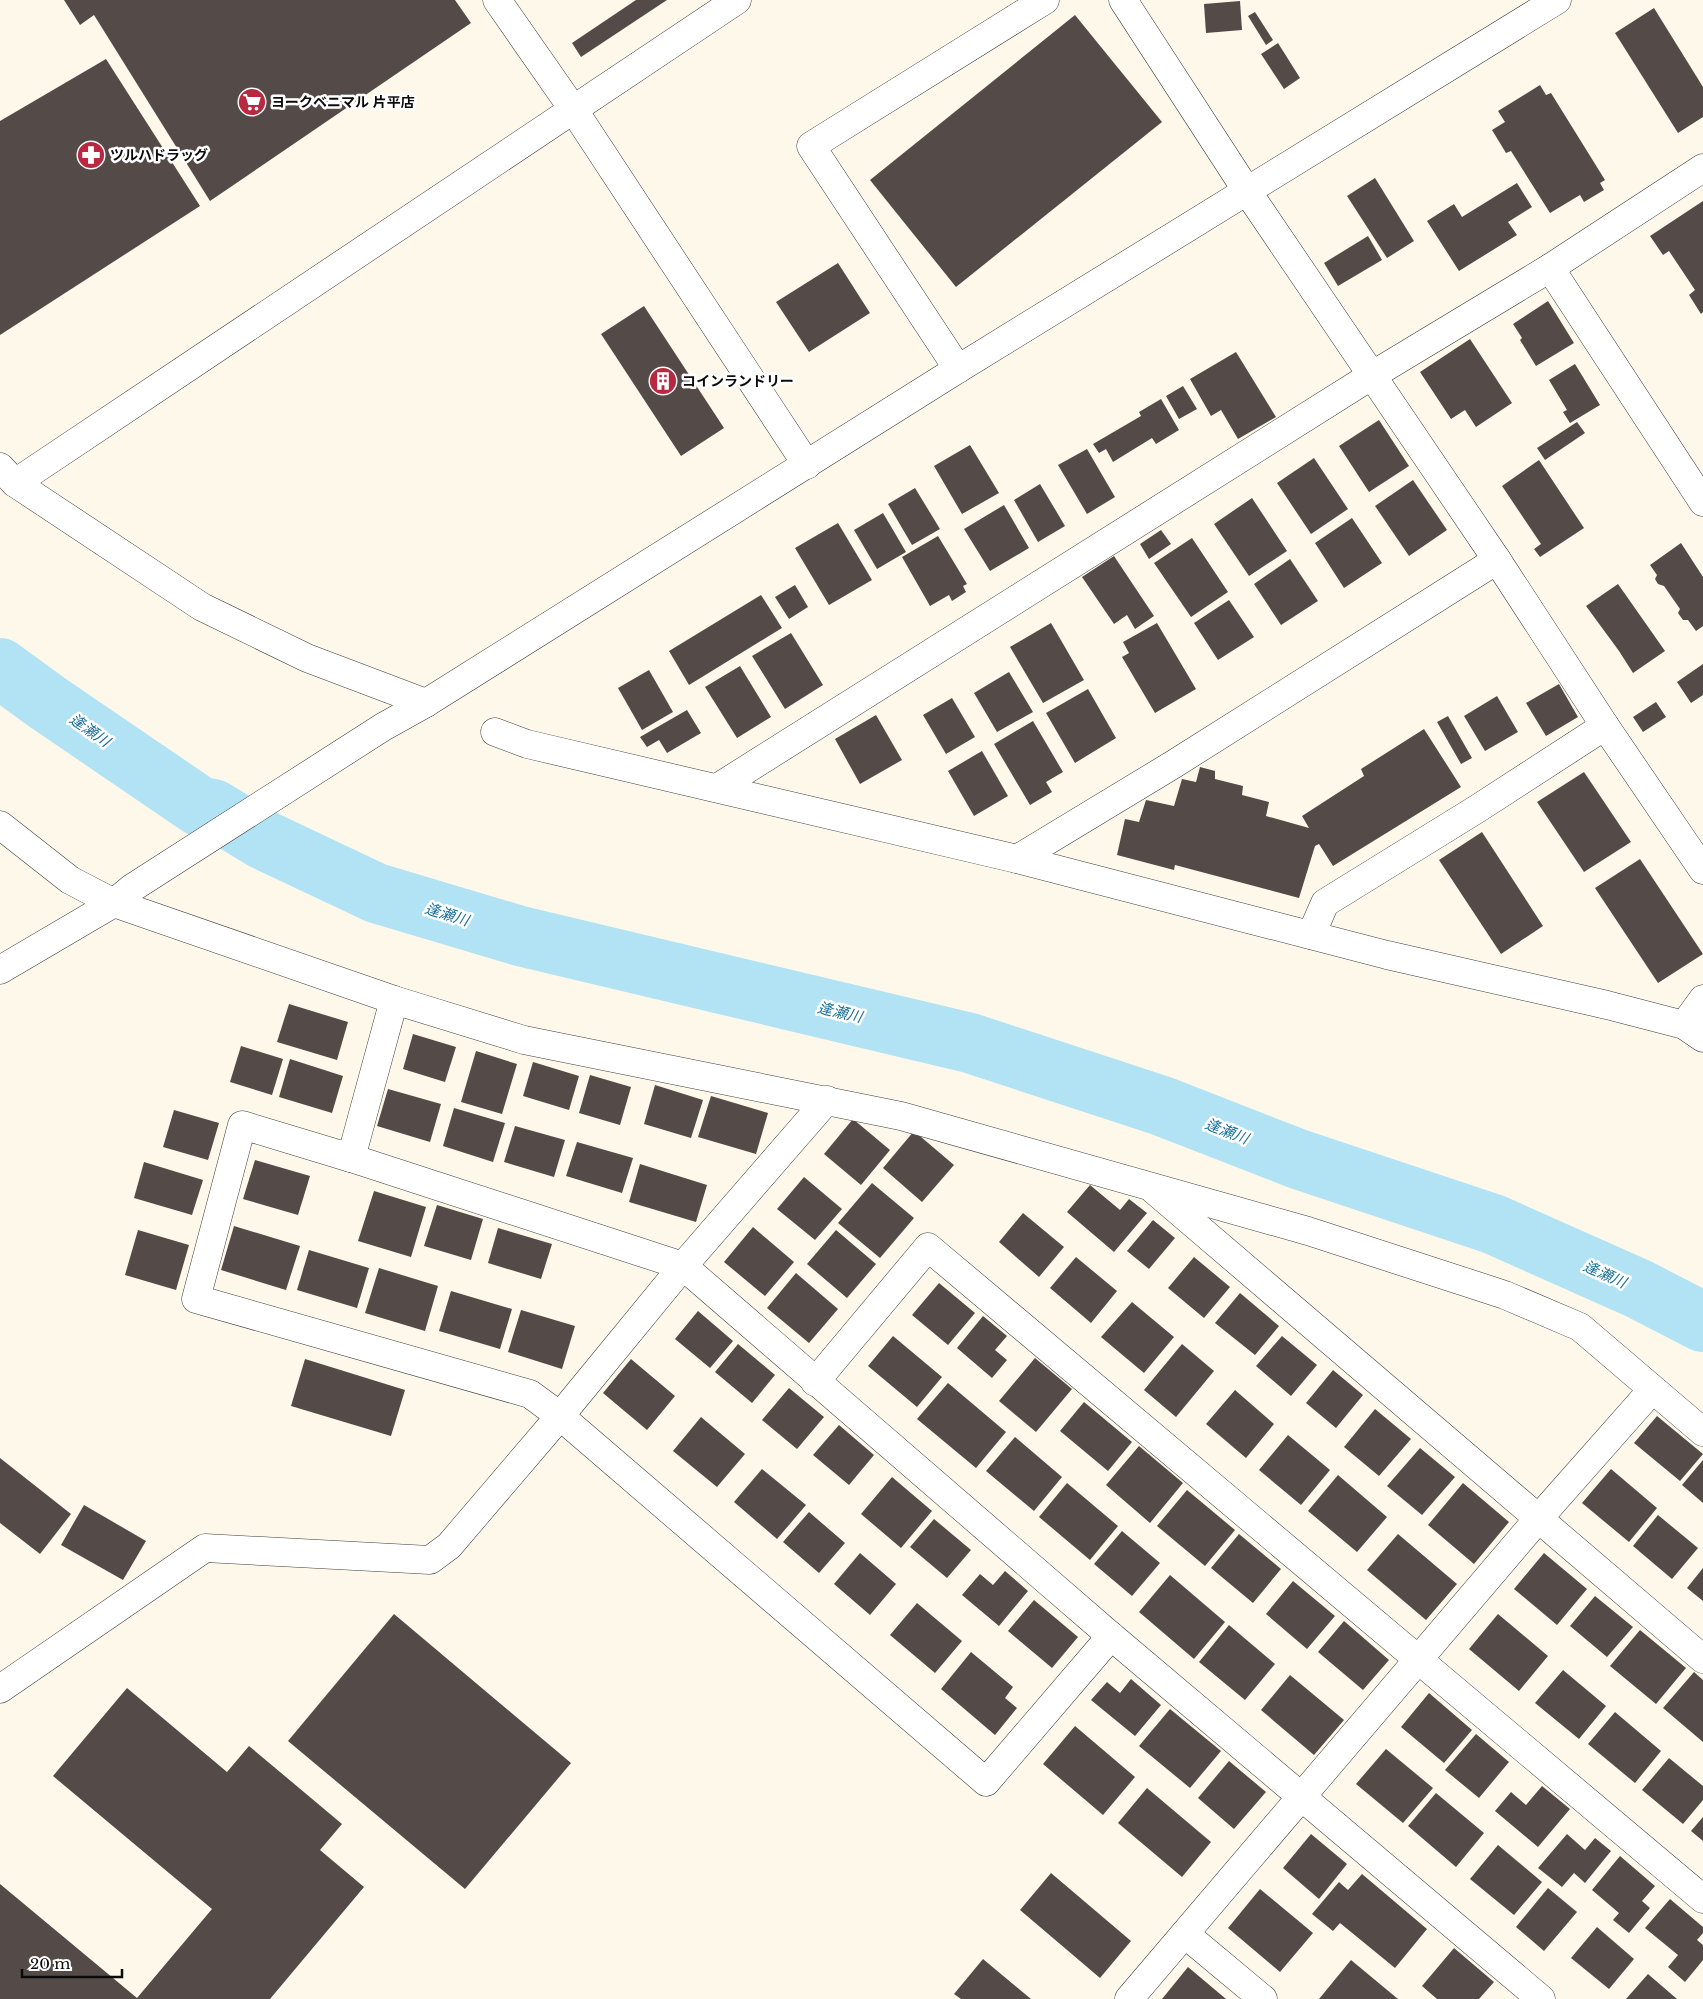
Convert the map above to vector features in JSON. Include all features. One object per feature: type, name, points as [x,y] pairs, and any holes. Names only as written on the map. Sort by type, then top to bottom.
[{"type":"street","points":[[497,0],[572,109],[807,465]]},
{"type":"street","points":[[426,703],[307,658],[202,607],[7,475],[737,0]]},
{"type":"street","points":[[958,369],[811,146],[1045,0]]},
{"type":"street","points":[[1123,0],[1247,191],[1497,560],[1605,726],[1703,870]]},
{"type":"street","points":[[0,970],[123,895],[383,727],[426,703],[958,369],[1557,0]]},
{"type":"street","points":[[716,788],[1371,376],[1550,268],[1703,168]]},
{"type":"street","points":[[1550,268],[1703,502]]},
{"type":"street","points":[[1018,859],[1174,764],[1497,560]]},
{"type":"street","points":[[1311,935],[1325,903],[1605,726]]},
{"type":"street","points":[[495,732],[527,744],[1018,859],[1387,955],[1607,1005],[1693,1032],[1703,999]]},
{"type":"street","points":[[0,825],[70,880],[123,895],[394,1000],[524,1040],[900,1116],[1308,1230],[1505,1295],[1580,1327],[1703,1432]]},
{"type":"street","points":[[351,1158],[394,1000]]},
{"type":"street","points":[[0,1689],[204,1548],[430,1560],[449,1546],[560,1416],[683,1266],[827,1100]]},
{"type":"street","points":[[1111,1636],[986,1782],[560,1416],[530,1394],[196,1298],[242,1124],[683,1266],[1111,1636],[1541,1999]]},
{"type":"street","points":[[1147,1184],[1703,1658]]},
{"type":"street","points":[[815,1382],[928,1247],[1703,1898]]},
{"type":"street","points":[[1129,1999],[1538,1519],[1652,1390]]},
{"type":"street","points":[[1185,1934],[1263,1999]]},
{"type":"building","name":"ヨークベニマル 片平店","points":[[64,0],[455,0],[471,23],[210,201],[94,15],[80,25]]},
{"type":"building","points":[[636,0],[667,0],[581,57],[572,43]]},
{"type":"building","points":[[1240,1],[1242,30],[1206,33],[1204,4]]},
{"type":"building","points":[[1654,8],[1703,87],[1703,117],[1678,133],[1615,33]]},
{"type":"building","points":[[1255,12],[1273,40],[1266,45],[1248,16]]},
{"type":"building","points":[[1075,15],[1162,122],[956,287],[870,180]]},
{"type":"building","points":[[1278,43],[1300,78],[1284,89],[1261,54]]},
{"type":"building","points":[[106,59],[200,206],[0,335],[0,121]]},
{"type":"building","points":[[1540,85],[1546,95],[1551,93],[1605,180],[1600,183],[1604,190],[1584,202],[1580,195],[1550,213],[1511,151],[1506,153],[1492,130],[1505,122],[1498,111]]},
{"type":"building","points":[[1375,178],[1414,241],[1387,258],[1347,196]]},
{"type":"building","points":[[1517,183],[1532,207],[1508,222],[1517,235],[1459,271],[1427,221],[1454,204],[1462,217]]},
{"type":"building","points":[[1703,201],[1703,312],[1701,314],[1689,295],[1695,290],[1669,251],[1663,255],[1650,236]]},
{"type":"building","points":[[1368,236],[1382,260],[1338,286],[1324,263]]},
{"type":"building","points":[[838,263],[870,313],[809,352],[776,302]]},
{"type":"building","points":[[1548,301],[1574,343],[1536,366],[1520,340],[1522,338],[1513,324]]},
{"type":"building","name":"コインランドリー","points":[[644,306],[724,428],[681,456],[601,334]]},
{"type":"building","points":[[1470,339],[1512,403],[1476,427],[1465,410],[1451,419],[1420,372]]},
{"type":"building","points":[[1236,352],[1276,417],[1238,439],[1221,410],[1211,416],[1190,379]]},
{"type":"building","points":[[1575,364],[1600,405],[1570,423],[1563,412],[1567,410],[1549,380]]},
{"type":"building","points":[[1183,386],[1197,409],[1179,419],[1166,396]]},
{"type":"building","points":[[1161,399],[1179,430],[1156,444],[1152,438],[1113,462],[1106,449],[1099,453],[1093,444],[1141,416],[1139,412]]},
{"type":"building","points":[[1379,420],[1409,466],[1369,492],[1339,446]]},
{"type":"building","points":[[1577,422],[1585,433],[1545,460],[1537,448]]},
{"type":"building","points":[[970,445],[999,493],[962,514],[934,466]]},
{"type":"building","points":[[1087,449],[1115,497],[1087,514],[1058,465]]},
{"type":"building","points":[[1314,458],[1348,509],[1311,534],[1277,483]]},
{"type":"building","points":[[1539,460],[1584,528],[1540,557],[1534,549],[1541,544],[1502,486]]},
{"type":"building","points":[[1413,480],[1447,530],[1409,556],[1375,506]]},
{"type":"building","points":[[1040,484],[1065,526],[1038,542],[1014,500]]},
{"type":"building","points":[[915,488],[940,529],[912,545],[888,504]]},
{"type":"building","points":[[1252,498],[1287,551],[1249,576],[1214,524]]},
{"type":"building","points":[[1004,505],[1029,548],[990,571],[964,529]]},
{"type":"building","points":[[883,513],[906,552],[877,569],[854,530]]},
{"type":"building","points":[[1352,518],[1382,563],[1344,588],[1315,543]]},
{"type":"building","points":[[838,523],[872,580],[829,605],[795,548]]},
{"type":"building","points":[[1161,530],[1171,544],[1149,559],[1140,544]]},
{"type":"building","points":[[938,536],[967,584],[963,586],[966,592],[952,601],[949,595],[930,606],[902,557]]},
{"type":"building","points":[[1192,538],[1228,592],[1191,617],[1154,563]]},
{"type":"building","points":[[1681,543],[1703,577],[1703,626],[1696,631],[1688,620],[1683,620],[1678,613],[1680,609],[1664,586],[1658,584],[1655,579],[1657,575],[1650,565]]},
{"type":"building","points":[[1114,556],[1154,616],[1135,629],[1127,615],[1114,624],[1082,577]]},
{"type":"building","points":[[1290,559],[1318,601],[1281,625],[1254,584]]},
{"type":"building","points":[[1618,584],[1665,651],[1633,673],[1586,606]]},
{"type":"building","points":[[795,585],[808,607],[789,619],[775,597]]},
{"type":"building","points":[[761,595],[782,628],[689,685],[669,651]]},
{"type":"building","points":[[1229,600],[1254,637],[1218,660],[1194,623]]},
{"type":"building","points":[[1051,623],[1084,680],[1043,703],[1010,647]]},
{"type":"building","points":[[1157,623],[1196,689],[1155,713],[1122,657],[1129,653],[1123,642]]},
{"type":"building","points":[[791,633],[823,685],[785,709],[752,656]]},
{"type":"building","points":[[1703,664],[1703,695],[1691,703],[1677,682]]},
{"type":"building","points":[[740,666],[771,717],[737,738],[705,687]]},
{"type":"building","points":[[649,670],[673,712],[642,730],[618,688]]},
{"type":"building","points":[[1009,672],[1033,712],[997,732],[974,693]]},
{"type":"building","points":[[1559,684],[1578,717],[1546,736],[1526,703]]},
{"type":"building","points":[[1088,689],[1116,738],[1075,763],[1046,713]]},
{"type":"building","points":[[1497,696],[1518,732],[1485,751],[1464,716]]},
{"type":"building","points":[[952,698],[975,737],[946,754],[923,715]]},
{"type":"building","points":[[1656,702],[1666,717],[1643,732],[1633,717]]},
{"type":"building","points":[[687,710],[701,733],[667,753],[659,740],[647,747],[640,737]]},
{"type":"building","points":[[876,715],[902,760],[860,784],[835,739]]},
{"type":"building","points":[[1448,716],[1472,758],[1461,764],[1437,722]]},
{"type":"building","points":[[1033,721],[1063,772],[1046,782],[1052,792],[1030,805],[994,744]]},
{"type":"building","points":[[1424,729],[1461,787],[1333,866],[1319,844],[1315,846],[1299,898],[1175,865],[1174,870],[1117,855],[1125,819],[1139,822],[1146,800],[1174,806],[1182,779],[1196,782],[1200,767],[1215,771],[1215,779],[1243,786],[1242,795],[1269,802],[1266,816],[1309,828],[1302,816],[1364,776],[1361,769]]},
{"type":"building","points":[[982,751],[1008,796],[974,816],[948,771]]},
{"type":"building","points":[[1584,772],[1631,842],[1584,872],[1537,802]]},
{"type":"building","points":[[1482,832],[1543,926],[1501,954],[1439,860]]},
{"type":"building","points":[[1640,859],[1703,954],[1658,983],[1595,888]]},
{"type":"building","points":[[289,1004],[348,1022],[337,1060],[277,1042]]},
{"type":"building","points":[[413,1034],[456,1047],[445,1082],[403,1069]]},
{"type":"building","points":[[241,1046],[283,1059],[272,1095],[230,1082]]},
{"type":"building","points":[[476,1051],[517,1064],[502,1114],[461,1102]]},
{"type":"building","points":[[290,1059],[343,1076],[332,1113],[279,1097]]},
{"type":"building","points":[[533,1062],[579,1076],[569,1110],[523,1096]]},
{"type":"building","points":[[590,1075],[631,1087],[620,1125],[579,1113]]},
{"type":"building","points":[[655,1085],[703,1100],[691,1138],[644,1124]]},
{"type":"building","points":[[388,1089],[441,1104],[430,1142],[377,1126]]},
{"type":"building","points":[[711,1096],[768,1113],[756,1154],[698,1137]]},
{"type":"building","points":[[454,1108],[505,1123],[493,1162],[443,1146]]},
{"type":"building","points":[[174,1110],[219,1123],[208,1160],[163,1147]]},
{"type":"building","points":[[853,1119],[890,1150],[861,1185],[824,1154]]},
{"type":"building","points":[[515,1126],[565,1140],[554,1177],[504,1162]]},
{"type":"building","points":[[914,1131],[954,1165],[922,1202],[883,1168]]},
{"type":"building","points":[[577,1142],[633,1158],[622,1193],[566,1176]]},
{"type":"building","points":[[255,1160],[310,1176],[298,1215],[243,1199]]},
{"type":"building","points":[[144,1162],[203,1180],[192,1215],[134,1198]]},
{"type":"building","points":[[640,1164],[707,1185],[696,1222],[629,1202]]},
{"type":"building","points":[[804,1177],[842,1209],[815,1240],[777,1209]]},
{"type":"building","points":[[872,1183],[914,1218],[880,1258],[838,1223]]},
{"type":"building","points":[[1090,1185],[1120,1210],[1129,1199],[1147,1213],[1114,1252],[1067,1212]]},
{"type":"building","points":[[374,1191],[426,1207],[411,1257],[358,1241]]},
{"type":"building","points":[[437,1205],[483,1219],[471,1260],[424,1246]]},
{"type":"building","points":[[1023,1213],[1064,1247],[1039,1277],[999,1242]]},
{"type":"building","points":[[1153,1220],[1175,1238],[1149,1269],[1127,1251]]},
{"type":"building","points":[[234,1226],[300,1246],[286,1290],[221,1270]]},
{"type":"building","points":[[753,1227],[794,1262],[765,1296],[724,1262]]},
{"type":"building","points":[[498,1228],[552,1244],[541,1279],[488,1263]]},
{"type":"building","points":[[138,1230],[189,1245],[176,1290],[125,1275]]},
{"type":"building","points":[[836,1230],[876,1264],[847,1298],[807,1264]]},
{"type":"building","points":[[309,1250],[369,1268],[357,1308],[297,1290]]},
{"type":"building","points":[[1076,1257],[1117,1291],[1091,1323],[1050,1288]]},
{"type":"building","points":[[1194,1257],[1230,1287],[1204,1318],[1168,1288]]},
{"type":"building","points":[[379,1268],[438,1286],[425,1331],[365,1313]]},
{"type":"building","points":[[796,1273],[838,1309],[809,1343],[767,1308]]},
{"type":"building","points":[[939,1283],[975,1313],[948,1345],[912,1315]]},
{"type":"building","points":[[451,1291],[512,1309],[500,1349],[439,1331]]},
{"type":"building","points":[[1240,1293],[1279,1326],[1255,1355],[1215,1323]]},
{"type":"building","points":[[1132,1302],[1174,1337],[1144,1373],[1101,1337]]},
{"type":"building","points":[[521,1310],[575,1326],[562,1369],[508,1352]]},
{"type":"building","points":[[698,1311],[733,1341],[710,1368],[675,1339]]},
{"type":"building","points":[[983,1316],[1007,1336],[995,1350],[1007,1360],[992,1378],[957,1348]]},
{"type":"building","points":[[893,1336],[942,1377],[917,1407],[868,1366]]},
{"type":"building","points":[[1282,1336],[1317,1365],[1291,1396],[1256,1366]]},
{"type":"building","points":[[738,1344],[775,1375],[752,1403],[715,1372]]},
{"type":"building","points":[[1182,1344],[1214,1371],[1176,1417],[1144,1390]]},
{"type":"building","points":[[1035,1358],[1072,1389],[1036,1432],[999,1401]]},
{"type":"building","points":[[305,1359],[405,1390],[391,1436],[291,1406]]},
{"type":"building","points":[[631,1359],[675,1396],[647,1430],[603,1393]]},
{"type":"building","points":[[1333,1370],[1363,1395],[1336,1428],[1306,1403]]},
{"type":"building","points":[[948,1383],[1006,1432],[976,1468],[917,1419]]},
{"type":"building","points":[[789,1388],[824,1417],[797,1449],[762,1420]]},
{"type":"building","points":[[1235,1390],[1274,1424],[1246,1458],[1206,1424]]},
{"type":"building","points":[[1084,1402],[1132,1442],[1108,1471],[1060,1431]]},
{"type":"building","points":[[1375,1409],[1411,1439],[1379,1476],[1344,1447]]},
{"type":"building","points":[[1657,1416],[1703,1454],[1680,1481],[1634,1443]]},
{"type":"building","points":[[701,1417],[745,1454],[717,1487],[673,1451]]},
{"type":"building","points":[[839,1425],[874,1455],[849,1485],[813,1455]]},
{"type":"building","points":[[1288,1435],[1330,1470],[1301,1505],[1259,1470]]},
{"type":"building","points":[[1015,1437],[1062,1477],[1034,1511],[986,1471]]},
{"type":"building","points":[[1139,1446],[1183,1483],[1150,1523],[1106,1485]]},
{"type":"building","points":[[1420,1448],[1455,1477],[1422,1515],[1387,1486]]},
{"type":"building","points":[[0,1458],[71,1514],[40,1554],[0,1523]]},
{"type":"building","points":[[1703,1460],[1703,1503],[1682,1485]]},
{"type":"building","points":[[762,1469],[806,1505],[777,1539],[734,1502]]},
{"type":"building","points":[[1611,1469],[1657,1508],[1629,1542],[1582,1503]]},
{"type":"building","points":[[1338,1475],[1387,1517],[1357,1552],[1308,1511]]},
{"type":"building","points":[[892,1477],[932,1511],[901,1548],[861,1514]]},
{"type":"building","points":[[1067,1483],[1118,1526],[1090,1560],[1039,1517]]},
{"type":"building","points":[[1463,1483],[1509,1522],[1474,1564],[1428,1525]]},
{"type":"building","points":[[1187,1490],[1235,1530],[1205,1566],[1157,1526]]},
{"type":"building","points":[[84,1505],[146,1541],[123,1580],[61,1545]]},
{"type":"building","points":[[809,1512],[845,1543],[819,1573],[783,1542]]},
{"type":"building","points":[[1658,1515],[1698,1548],[1672,1579],[1633,1546]]},
{"type":"building","points":[[934,1519],[971,1550],[947,1578],[910,1547]]},
{"type":"building","points":[[1122,1531],[1160,1563],[1132,1596],[1094,1564]]},
{"type":"building","points":[[1239,1534],[1281,1569],[1253,1603],[1211,1568]]},
{"type":"building","points":[[1398,1534],[1457,1584],[1426,1620],[1367,1570]]},
{"type":"building","points":[[860,1553],[896,1584],[870,1615],[834,1584]]},
{"type":"building","points":[[1544,1553],[1587,1589],[1557,1625],[1514,1589]]},
{"type":"building","points":[[1703,1568],[1703,1601],[1687,1588]]},
{"type":"building","points":[[1005,1571],[1028,1591],[999,1626],[962,1595],[980,1574],[993,1585]]},
{"type":"building","points":[[1170,1575],[1225,1622],[1194,1659],[1139,1612]]},
{"type":"building","points":[[1293,1581],[1335,1616],[1307,1649],[1266,1614]]},
{"type":"building","points":[[1595,1596],[1633,1627],[1607,1657],[1570,1626]]},
{"type":"building","points":[[1034,1600],[1078,1637],[1052,1668],[1008,1631]]},
{"type":"building","points":[[917,1603],[962,1641],[935,1673],[890,1635]]},
{"type":"building","points":[[394,1614],[571,1763],[465,1889],[288,1741]]},
{"type":"building","points":[[1498,1614],[1548,1656],[1519,1691],[1469,1649]]},
{"type":"building","points":[[1344,1621],[1389,1660],[1363,1690],[1318,1652]]},
{"type":"building","points":[[1229,1625],[1275,1664],[1245,1700],[1199,1662]]},
{"type":"building","points":[[1640,1630],[1686,1668],[1656,1704],[1610,1666]]},
{"type":"building","points":[[971,1652],[1013,1687],[1005,1698],[1017,1708],[995,1735],[941,1689]]},
{"type":"building","points":[[1563,1670],[1606,1706],[1579,1739],[1535,1703]]},
{"type":"building","points":[[1694,1672],[1703,1680],[1703,1742],[1663,1708]]},
{"type":"building","points":[[1290,1675],[1344,1720],[1314,1755],[1261,1710]]},
{"type":"building","points":[[1131,1679],[1161,1705],[1135,1736],[1091,1700],[1107,1682],[1120,1693]]},
{"type":"building","points":[[127,1688],[227,1772],[249,1746],[342,1824],[320,1850],[364,1887],[270,1999],[0,1999],[0,1884],[137,1998],[212,1909],[53,1776]]},
{"type":"building","points":[[1429,1693],[1472,1730],[1444,1763],[1401,1727]]},
{"type":"building","points":[[1170,1709],[1221,1751],[1190,1788],[1139,1746]]},
{"type":"building","points":[[1615,1712],[1661,1751],[1635,1783],[1588,1744]]},
{"type":"building","points":[[1075,1726],[1135,1777],[1103,1815],[1043,1764]]},
{"type":"building","points":[[1476,1734],[1509,1762],[1479,1798],[1445,1770]]},
{"type":"building","points":[[1386,1749],[1433,1788],[1403,1823],[1356,1784]]},
{"type":"building","points":[[1669,1758],[1703,1786],[1703,1800],[1683,1824],[1642,1790]]},
{"type":"building","points":[[1229,1761],[1266,1792],[1234,1829],[1198,1798]]},
{"type":"building","points":[[1542,1786],[1570,1809],[1538,1847],[1495,1811],[1511,1792],[1526,1805]]},
{"type":"building","points":[[1147,1788],[1211,1842],[1182,1877],[1118,1823]]},
{"type":"building","points":[[1436,1793],[1484,1833],[1456,1867],[1408,1826]]},
{"type":"building","points":[[1703,1817],[1703,1841],[1691,1831]]},
{"type":"building","points":[[1311,1834],[1347,1864],[1319,1899],[1283,1868]]},
{"type":"building","points":[[1567,1834],[1585,1850],[1595,1838],[1611,1851],[1585,1883],[1574,1873],[1562,1887],[1538,1868]]},
{"type":"building","points":[[1498,1845],[1542,1882],[1514,1915],[1470,1879]]},
{"type":"building","points":[[1620,1856],[1655,1886],[1642,1901],[1650,1908],[1629,1933],[1613,1920],[1619,1913],[1592,1890]]},
{"type":"building","points":[[1051,1873],[1131,1941],[1100,1978],[1020,1910]]},
{"type":"building","points":[[1362,1874],[1427,1929],[1395,1968],[1340,1923],[1333,1931],[1312,1914],[1339,1882],[1348,1890]]},
{"type":"building","points":[[1548,1888],[1577,1912],[1544,1951],[1516,1927]]},
{"type":"building","points":[[1260,1889],[1313,1933],[1280,1972],[1228,1928]]},
{"type":"building","points":[[1670,1899],[1703,1927],[1703,1933],[1697,1940],[1703,1945],[1703,1960],[1685,1982],[1668,1967],[1678,1955],[1645,1928]]},
{"type":"building","points":[[1597,1927],[1634,1959],[1609,1989],[1571,1958]]},
{"type":"building","points":[[1454,1948],[1494,1982],[1479,1999],[1437,1999],[1422,1986]]},
{"type":"building","points":[[983,1959],[1031,1999],[961,1999],[954,1994]]},
{"type":"building","points":[[1351,1960],[1398,1999],[1319,1999]]},
{"type":"building","points":[[1188,1967],[1226,1999],[1162,1999]]},
{"type":"building","points":[[1648,1974],[1677,1999],[1626,1999]]},
{"type":"waterway","name":"逢瀬川","points":[[0,668],[199,806],[213,809],[264,840],[376,893],[520,936],[970,1043],[1162,1106],[1298,1159],[1493,1224],[1639,1289],[1703,1322]]},
{"type":"place","name":"ヨークベニマル 片平店","points":[[252,102]]},
{"type":"place","name":"ツルハドラッグ","points":[[91,155]]},
{"type":"place","name":"コインランドリー","points":[[663,381]]}]
